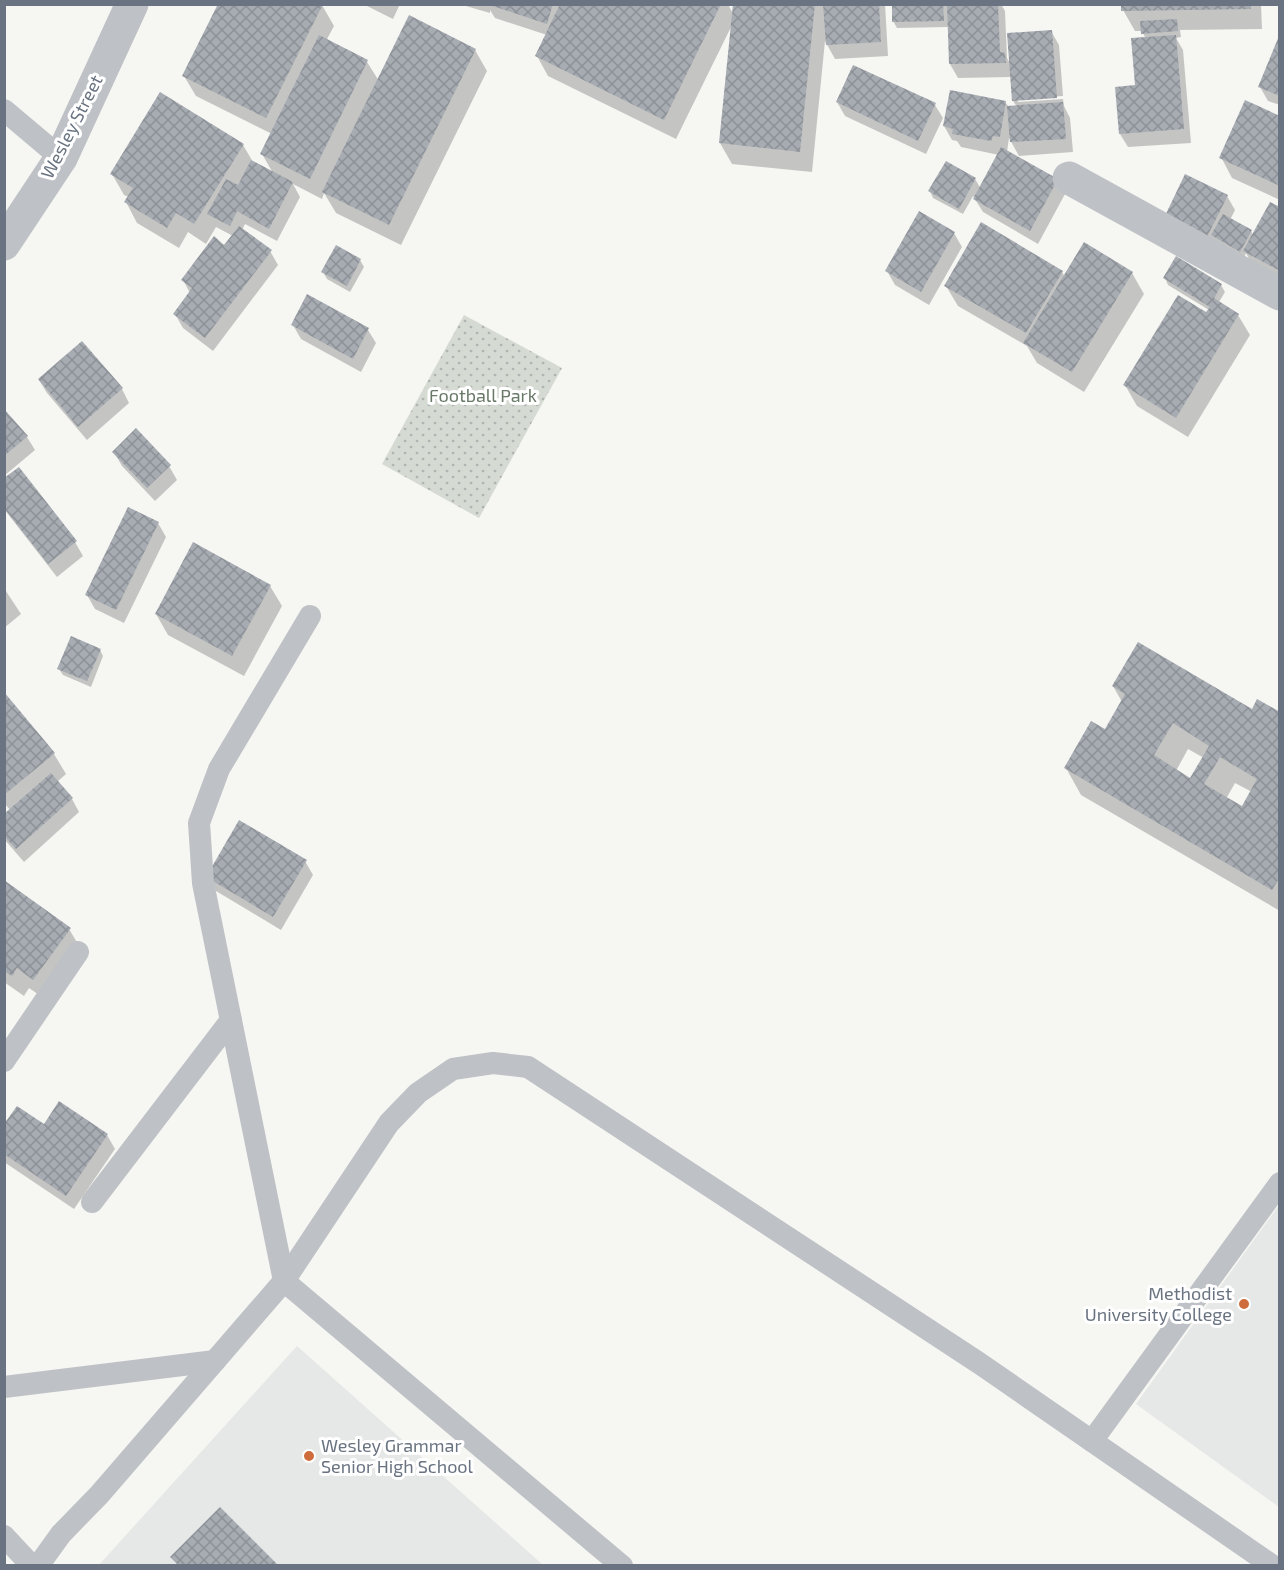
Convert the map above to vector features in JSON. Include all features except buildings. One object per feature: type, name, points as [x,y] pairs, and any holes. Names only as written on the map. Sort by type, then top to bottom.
[{"type":"street","name":"Wesley Street","points":[[4,244],[61,158],[132,4]]},
{"type":"street","points":[[1069,178],[1280,294]]},
{"type":"lane","points":[[4,110],[61,158]]},
{"type":"lane","points":[[310,616],[219,769],[199,823],[203,883],[284,1281],[622,1566]]},
{"type":"lane","points":[[4,1061],[78,952]]},
{"type":"lane","points":[[92,1202],[231,1020]]},
{"type":"lane","points":[[38,1566],[61,1534],[99,1495],[284,1281],[389,1123],[418,1093],[453,1069],[493,1063],[528,1067],[979,1363],[1273,1566]]},
{"type":"lane","points":[[1092,1441],[1280,1183]]},
{"type":"lane","points":[[4,1387],[214,1361]]},
{"type":"lane","points":[[4,1536],[32,1566]]},
{"type":"shaded area","name":"Methodist University College","points":[[1279,1205],[1279,1507],[1136,1404]]},
{"type":"shaded area","name":"Wesley Grammar Senior High School","points":[[297,1346],[543,1565],[98,1566]]},
{"type":"green space","name":"Football Park","points":[[464,315],[562,368],[479,518],[382,464]]},
{"type":"place","name":"Methodist University College","points":[[1244,1304]]},
{"type":"place","name":"Wesley Grammar Senior High School","points":[[309,1456]]}]
